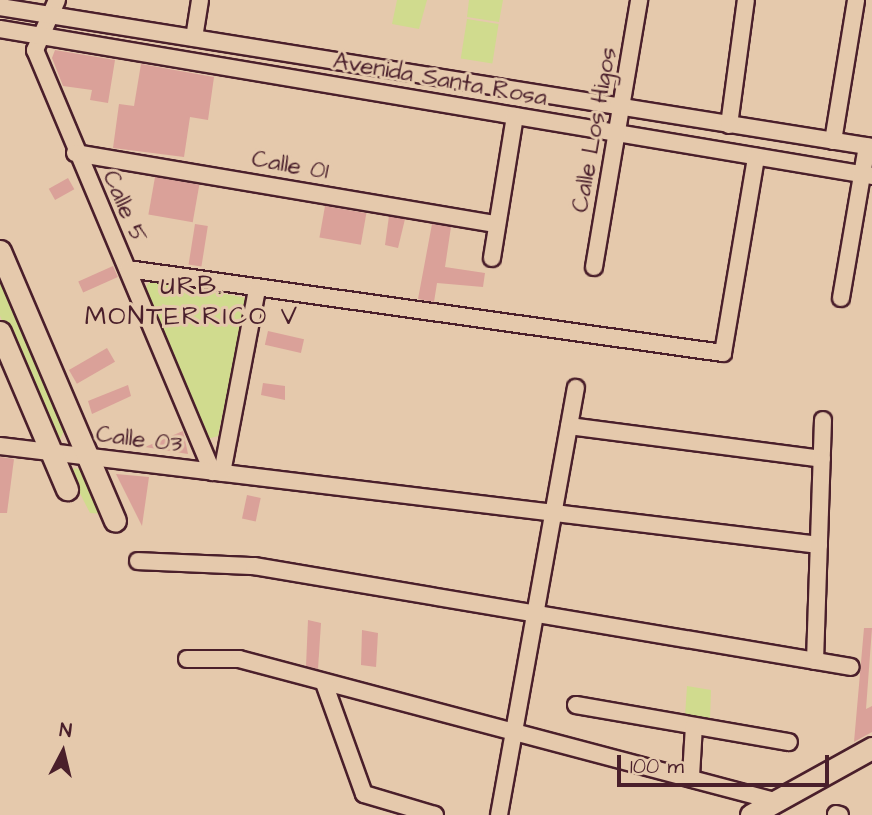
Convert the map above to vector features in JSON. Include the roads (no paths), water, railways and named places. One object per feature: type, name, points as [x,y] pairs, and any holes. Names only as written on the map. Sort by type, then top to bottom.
[{"type":"street","points":[[194,38],[200,0]]},
{"type":"street","name":"Calle Los Higos","points":[[594,267],[619,134],[639,0]]},
{"type":"street","points":[[729,125],[746,0]]},
{"type":"street","points":[[833,141],[856,0]]},
{"type":"street","name":"Avenida Santa Rosa","points":[[0,7],[56,7],[194,38],[870,146]]},
{"type":"street","points":[[37,36],[56,7]]},
{"type":"street","name":"Avenida Santa Rosa","points":[[0,29],[867,175]]},
{"type":"street","name":"Calle 5","points":[[37,36],[35,50],[75,153],[217,472]]},
{"type":"street","points":[[492,258],[514,116]]},
{"type":"street","points":[[841,298],[867,175],[870,146]]},
{"type":"street","name":"Calle 01","points":[[75,153],[497,224]]},
{"type":"street","points":[[128,269],[311,298],[723,353],[757,157]]},
{"type":"street","points":[[0,251],[115,520]]},
{"type":"street","points":[[217,472],[257,289]]},
{"type":"street","points":[[0,332],[67,489]]},
{"type":"street","points":[[499,815],[517,733],[576,388]]},
{"type":"street","points":[[815,661],[823,420]]},
{"type":"street","points":[[569,426],[822,459]]},
{"type":"street","name":"Calle 03","points":[[0,446],[818,545]]},
{"type":"street","points":[[138,561],[254,566],[851,667]]},
{"type":"street","points":[[187,659],[239,659],[691,776],[771,800]]},
{"type":"street","points":[[324,683],[364,794],[435,815]]},
{"type":"street","points":[[576,705],[789,742]]},
{"type":"street","points":[[691,776],[694,726]]},
{"type":"street","points":[[751,815],[771,800],[872,748]]},
{"type":"district","name":"URB. MONTERRICO V","points":[[192,302]]}]
